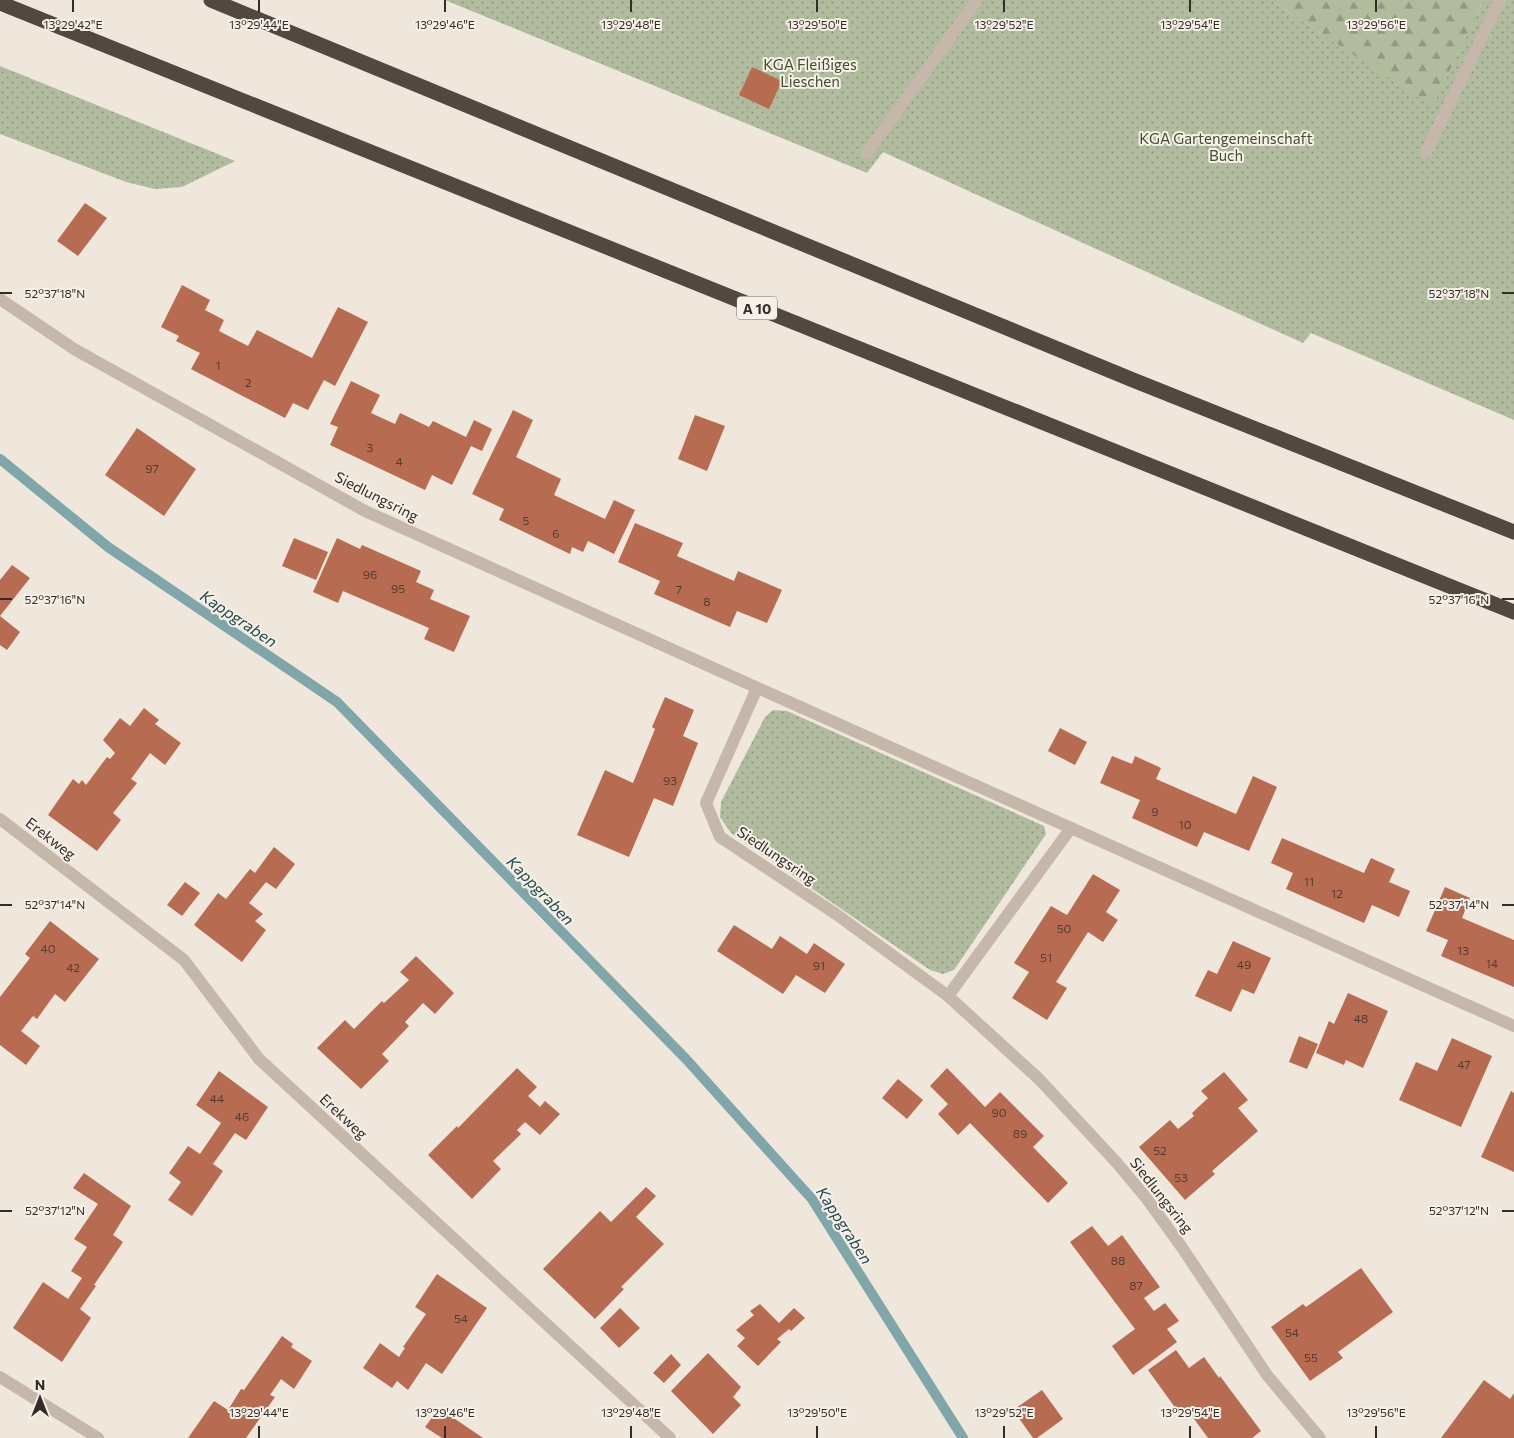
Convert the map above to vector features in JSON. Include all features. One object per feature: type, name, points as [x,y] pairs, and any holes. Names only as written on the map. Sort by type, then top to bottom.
[{"type":"highway","points":[[211,0],[1133,380],[1514,532]]},
{"type":"highway","name":"A 10","points":[[0,3],[1514,612]]},
{"type":"street","points":[[867,153],[977,0]]},
{"type":"street","points":[[1426,152],[1500,0]]},
{"type":"street","name":"Siedlungsring","points":[[0,299],[74,349],[365,511],[1514,1026]]},
{"type":"street","name":"Siedlungsring","points":[[757,688],[706,804],[720,837],[836,914],[948,996],[1039,1079],[1147,1199],[1181,1246],[1267,1375],[1320,1438]]},
{"type":"street","name":"Erekweg","points":[[0,819],[184,960],[259,1059],[670,1438]]},
{"type":"street","points":[[948,996],[1071,828]]},
{"type":"street","points":[[0,1377],[98,1438]]},
{"type":"green space","points":[[445,0],[1271,0],[1432,106],[1484,0],[1514,0],[1514,420],[1311,333],[1303,343],[883,152],[867,173]]},
{"type":"green space","points":[[1271,0],[1484,0],[1432,107]]},
{"type":"green space","points":[[0,66],[235,161],[182,187],[155,189],[126,182],[0,134]]},
{"type":"green space","points":[[773,710],[787,711],[1044,826],[1046,834],[954,970],[943,974],[930,970],[731,833],[720,817],[721,802],[765,717]]},
{"type":"building","points":[[752,67],[782,81],[769,109],[739,95]]},
{"type":"building","points":[[85,203],[107,218],[78,256],[57,241]]},
{"type":"building","points":[[182,285],[210,300],[205,310],[224,320],[219,331],[248,346],[257,330],[312,358],[338,307],[368,322],[335,386],[324,380],[308,410],[293,403],[285,418],[191,369],[200,353],[176,341],[179,336],[161,327]]},
{"type":"building","points":[[351,381],[380,395],[371,413],[395,424],[400,413],[429,427],[433,421],[466,437],[474,420],[492,429],[482,451],[471,446],[452,485],[432,475],[425,490],[330,445],[338,427],[330,424]]},
{"type":"building","points":[[513,410],[533,420],[516,457],[561,479],[554,495],[605,519],[614,500],[635,510],[614,554],[588,541],[583,552],[572,547],[570,554],[499,520],[504,509],[472,494]]},
{"type":"building","points":[[695,415],[725,426],[707,471],[678,459]]},
{"type":"building","points":[[137,428],[196,469],[164,516],[105,475]]},
{"type":"building","points":[[635,523],[683,543],[677,556],[734,581],[738,571],[782,590],[767,623],[737,611],[730,627],[654,594],[660,581],[618,562]]},
{"type":"building","points":[[294,538],[328,552],[316,580],[282,566]]},
{"type":"building","points":[[337,538],[360,549],[362,545],[421,571],[416,582],[434,590],[430,599],[470,616],[454,652],[424,639],[429,628],[343,591],[338,603],[313,592]]},
{"type":"building","points":[[12,565],[30,578],[0,616],[0,580]]},
{"type":"building","points":[[0,616],[20,632],[7,650],[0,645]]},
{"type":"building","points":[[665,697],[694,710],[683,736],[698,743],[673,806],[654,798],[629,857],[577,835],[605,770],[633,783],[655,729],[652,727]]},
{"type":"building","points":[[144,708],[159,720],[155,724],[181,743],[165,765],[150,753],[131,779],[137,783],[113,813],[121,820],[97,851],[48,815],[73,779],[79,784],[82,780],[86,785],[107,757],[110,759],[115,753],[103,740],[120,718],[130,726]]},
{"type":"building","points":[[1060,728],[1087,742],[1075,765],[1048,751]]},
{"type":"building","points":[[1112,756],[1132,764],[1135,756],[1161,768],[1156,779],[1236,814],[1253,776],[1277,787],[1249,851],[1204,832],[1197,847],[1132,818],[1140,800],[1100,783]]},
{"type":"building","points":[[1282,838],[1364,873],[1371,858],[1395,869],[1389,882],[1410,891],[1399,917],[1372,905],[1364,923],[1286,889],[1293,873],[1271,863]]},
{"type":"building","points":[[274,847],[295,864],[276,889],[266,882],[249,903],[263,914],[255,921],[266,930],[242,962],[194,925],[218,893],[226,899],[250,869],[255,873]]},
{"type":"building","points":[[1093,874],[1120,890],[1106,912],[1118,920],[1103,942],[1088,932],[1056,982],[1067,988],[1047,1020],[1012,998],[1029,972],[1014,963],[1051,906],[1067,915]]},
{"type":"building","points":[[185,882],[200,893],[182,916],[167,905]]},
{"type":"building","points":[[1445,887],[1470,898],[1462,918],[1514,940],[1514,987],[1441,956],[1448,940],[1426,931]]},
{"type":"building","points":[[50,921],[99,959],[65,1002],[55,994],[37,1019],[33,1016],[21,1031],[40,1046],[26,1065],[0,1045],[0,997],[30,958],[25,954]]},
{"type":"building","points":[[734,925],[772,949],[780,936],[807,954],[814,943],[845,964],[825,993],[796,975],[783,994],[717,951]]},
{"type":"building","points":[[1233,941],[1271,958],[1254,994],[1242,989],[1231,1012],[1195,996],[1208,970],[1217,974]]},
{"type":"building","points":[[416,956],[454,993],[435,1014],[423,1003],[405,1022],[409,1026],[382,1054],[389,1061],[361,1089],[317,1048],[345,1020],[354,1029],[382,1001],[384,1003],[409,980],[400,972]]},
{"type":"building","points":[[1348,993],[1388,1011],[1363,1068],[1346,1060],[1344,1065],[1316,1053],[1329,1021],[1334,1024]]},
{"type":"building","points":[[1299,1036],[1318,1044],[1307,1069],[1289,1062]]},
{"type":"building","points":[[1452,1038],[1492,1056],[1461,1127],[1399,1100],[1416,1062],[1437,1071]]},
{"type":"building","points":[[517,1068],[537,1087],[528,1096],[540,1107],[545,1101],[560,1114],[540,1135],[525,1122],[517,1130],[521,1134],[493,1161],[501,1169],[472,1199],[428,1155],[457,1126],[458,1128]]},
{"type":"building","points":[[947,1068],[985,1107],[1000,1092],[1044,1136],[1033,1147],[1068,1183],[1048,1203],[970,1123],[958,1135],[938,1114],[948,1104],[930,1086]]},
{"type":"building","points":[[219,1071],[268,1107],[246,1140],[235,1133],[213,1164],[223,1171],[192,1216],[168,1200],[181,1182],[169,1173],[188,1146],[200,1154],[221,1123],[196,1105]]},
{"type":"building","points":[[1224,1072],[1248,1100],[1238,1108],[1258,1131],[1212,1171],[1215,1174],[1185,1200],[1139,1147],[1170,1120],[1178,1129],[1194,1116],[1192,1113],[1208,1098],[1201,1091]]},
{"type":"building","points":[[898,1079],[923,1100],[907,1119],[882,1098]]},
{"type":"building","points":[[1511,1091],[1514,1093],[1514,1172],[1481,1157]]},
{"type":"building","points":[[84,1173],[131,1206],[113,1235],[123,1242],[80,1309],[91,1318],[62,1362],[13,1328],[43,1282],[68,1299],[82,1278],[71,1271],[87,1247],[74,1239],[98,1204],[73,1188]]},
{"type":"building","points":[[646,1187],[656,1196],[636,1217],[664,1244],[621,1287],[624,1289],[595,1319],[543,1269],[600,1211],[611,1222]]},
{"type":"building","points":[[1092,1226],[1108,1246],[1122,1235],[1160,1287],[1144,1298],[1154,1311],[1165,1303],[1179,1321],[1167,1329],[1177,1342],[1133,1375],[1112,1346],[1135,1329],[1070,1242]]},
{"type":"building","points":[[1361,1268],[1393,1312],[1338,1352],[1343,1358],[1310,1381],[1271,1327],[1303,1304],[1306,1307]]},
{"type":"building","points":[[437,1274],[487,1308],[442,1374],[426,1363],[408,1390],[397,1381],[392,1388],[363,1368],[380,1343],[399,1357],[405,1348],[403,1347],[426,1314],[415,1307]]},
{"type":"building","points":[[760,1304],[779,1323],[794,1308],[805,1318],[791,1331],[789,1329],[777,1339],[781,1342],[758,1366],[737,1346],[745,1338],[736,1330],[754,1315],[750,1311]]},
{"type":"building","points":[[620,1308],[640,1328],[619,1348],[600,1328]]},
{"type":"building","points":[[282,1336],[293,1344],[291,1347],[312,1361],[294,1389],[281,1379],[270,1395],[275,1397],[246,1438],[188,1438],[214,1401],[228,1410],[241,1389],[244,1390]]},
{"type":"building","points":[[1176,1350],[1189,1368],[1204,1357],[1261,1431],[1252,1438],[1208,1438],[1186,1408],[1179,1413],[1148,1370]]},
{"type":"building","points":[[708,1353],[741,1387],[733,1397],[741,1405],[713,1434],[671,1391]]},
{"type":"building","points":[[671,1354],[681,1365],[664,1383],[653,1373]]},
{"type":"building","points":[[1484,1380],[1510,1399],[1514,1393],[1514,1438],[1441,1438]]},
{"type":"building","points":[[1042,1390],[1063,1419],[1037,1438],[1033,1438],[1013,1410]]},
{"type":"building","points":[[439,1408],[483,1438],[442,1438],[425,1427]]},
{"type":"waterway","name":"Kappgraben","points":[[0,459],[108,547],[337,702],[686,1059],[812,1199],[963,1438]]},
{"type":"park label","name":"KGA Fleißiges Lieschen","points":[[810,72]]},
{"type":"park label","name":"KGA Gartengemeinschaft Buch","points":[[1226,146]]}]
